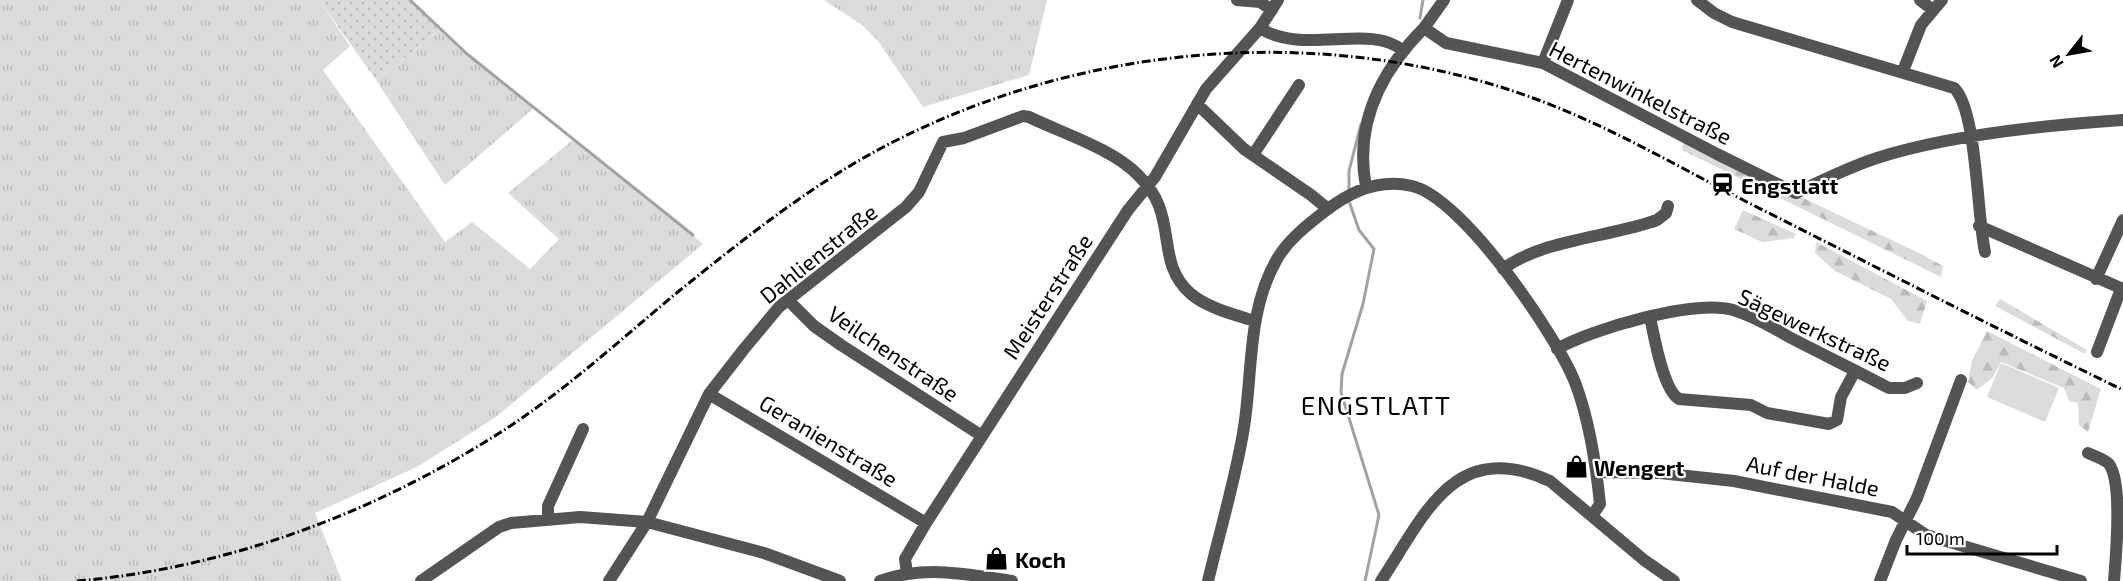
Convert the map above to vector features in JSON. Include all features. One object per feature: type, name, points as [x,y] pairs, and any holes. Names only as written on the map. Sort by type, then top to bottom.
[{"type":"street","points":[[1237,0],[1260,1],[1275,5]]},
{"type":"street","points":[[1361,189],[1361,161],[1367,124],[1381,84],[1402,50],[1424,28],[1444,0]]},
{"type":"street","points":[[1543,63],[1568,0]]},
{"type":"street","points":[[1697,0],[1714,13],[1732,21],[1945,84],[1961,94],[1971,138],[1979,226],[1984,252]]},
{"type":"street","points":[[1920,0],[1933,10]]},
{"type":"street","points":[[1903,71],[1921,25],[1942,0]]},
{"type":"street","name":"Meisterstraße","points":[[908,573],[905,559],[926,523],[1093,264],[1147,187],[1206,89],[1241,52],[1275,5]]},
{"type":"street","points":[[1260,28],[1281,38],[1292,40],[1387,40],[1402,50]]},
{"type":"street","name":"Hertenwinkelstraße","points":[[1424,28],[1446,43],[1543,63],[1796,193],[1878,158],[1971,138],[2038,128],[2123,120]]},
{"type":"street","points":[[1253,156],[1299,85]]},
{"type":"street","points":[[1197,104],[1253,156],[1328,209]]},
{"type":"street","name":"Dahlienstraße","points":[[609,581],[648,522],[710,394],[779,308],[906,207],[919,192],[943,142],[964,138],[1023,116],[1029,117],[1123,162],[1147,187]]},
{"type":"street","points":[[1208,581],[1244,426],[1254,321],[1277,258],[1305,228],[1328,209],[1361,189],[1399,183],[1423,189],[1451,210],[1503,268],[1557,349],[1575,382],[1585,412],[1597,472],[1600,504],[1592,516]]},
{"type":"street","points":[[1147,187],[1159,206],[1169,261],[1180,283],[1193,296],[1218,309],[1254,321]]},
{"type":"street","points":[[1503,268],[1522,257],[1591,236],[1657,220],[1666,213],[1668,206]]},
{"type":"street","points":[[2096,279],[2123,220]]},
{"type":"street","points":[[1979,226],[2122,289],[2097,352]]},
{"type":"street","name":"Veilchenstraße","points":[[788,300],[814,326],[840,345],[982,436]]},
{"type":"street","name":"Sägewerkstraße","points":[[1557,349],[1590,334],[1650,317],[1704,307],[1733,310],[1889,388],[1905,388],[1917,383]]},
{"type":"street","points":[[1650,317],[1661,365],[1673,394],[1679,399],[1751,405],[1767,413],[1829,424],[1837,420],[1841,398],[1855,370]]},
{"type":"street","points":[[1880,581],[1917,498],[1961,380]]},
{"type":"street","name":"Geranienstraße","points":[[710,394],[926,523]]},
{"type":"street","points":[[548,520],[548,506],[583,429]]},
{"type":"street","points":[[2088,453],[2109,463],[2117,478],[2119,526],[2114,581]]},
{"type":"street","points":[[1381,581],[1410,533],[1437,495],[1450,483],[1465,475],[1494,468],[1533,473],[1550,481],[1644,560],[1674,581]]},
{"type":"street","name":"Auf der Halde","points":[[1597,472],[1660,473],[1734,481],[1892,512],[1926,535],[2081,581]]},
{"type":"street","points":[[421,581],[499,527],[580,518],[648,522],[764,553],[840,581]]},
{"type":"street","points":[[880,581],[908,573],[957,573],[1012,581]]},
{"type":"green space","points":[[0,0],[319,0],[350,46],[323,70],[445,242],[472,222],[530,269],[559,239],[508,193],[574,139],[703,244],[496,417],[417,467],[315,513],[342,581],[0,581]]},
{"type":"green space","points":[[319,0],[410,0],[440,30],[376,80]]},
{"type":"green space","points":[[824,0],[1047,0],[1029,75],[923,107],[878,41],[862,25]]},
{"type":"green space","points":[[440,30],[535,107],[445,185],[376,80]]},
{"type":"green space","points":[[1683,141],[1921,254],[1943,266],[1941,277],[1682,150]]},
{"type":"green space","points":[[1743,210],[1796,234],[1794,238],[1762,242],[1734,229]]},
{"type":"green space","points":[[1816,242],[1927,301],[1920,324],[1908,321],[1891,299],[1835,271],[1815,253]]},
{"type":"green space","points":[[2000,299],[2087,350],[2085,354],[1995,306]]},
{"type":"green space","points":[[1987,331],[2101,389],[2088,432],[2079,425],[2078,403],[2069,401],[2064,388],[2001,362],[1993,377],[1977,390],[1968,382],[1972,361]]},
{"type":"green space","points":[[2001,363],[2059,388],[2045,422],[1987,397]]},
{"type":"waterway","points":[[410,0],[467,54],[693,235]]},
{"type":"waterway","points":[[1420,18],[1423,0]]},
{"type":"waterway","points":[[1349,191],[1349,171],[1361,124]]},
{"type":"waterway","points":[[1349,201],[1359,230],[1374,249],[1363,304],[1342,374],[1341,392],[1379,515],[1365,581]]},
{"type":"railway","points":[[77,581],[189,564],[244,550],[351,511],[453,461],[501,432],[548,399],[679,291],[787,208],[843,170],[903,137],[977,105],[1054,80],[1133,63],[1214,54],[1296,53],[1376,60],[1456,75],[1533,98],[1615,133],[1747,202],[2123,390]]},
{"type":"place","name":"Engstlatt","points":[[1723,185]]},
{"type":"place","name":"Wengert","points":[[1576,467]]},
{"type":"place","name":"Koch","points":[[997,559]]},
{"type":"district","name":"ENGSTLATT","points":[[1376,404]]}]
